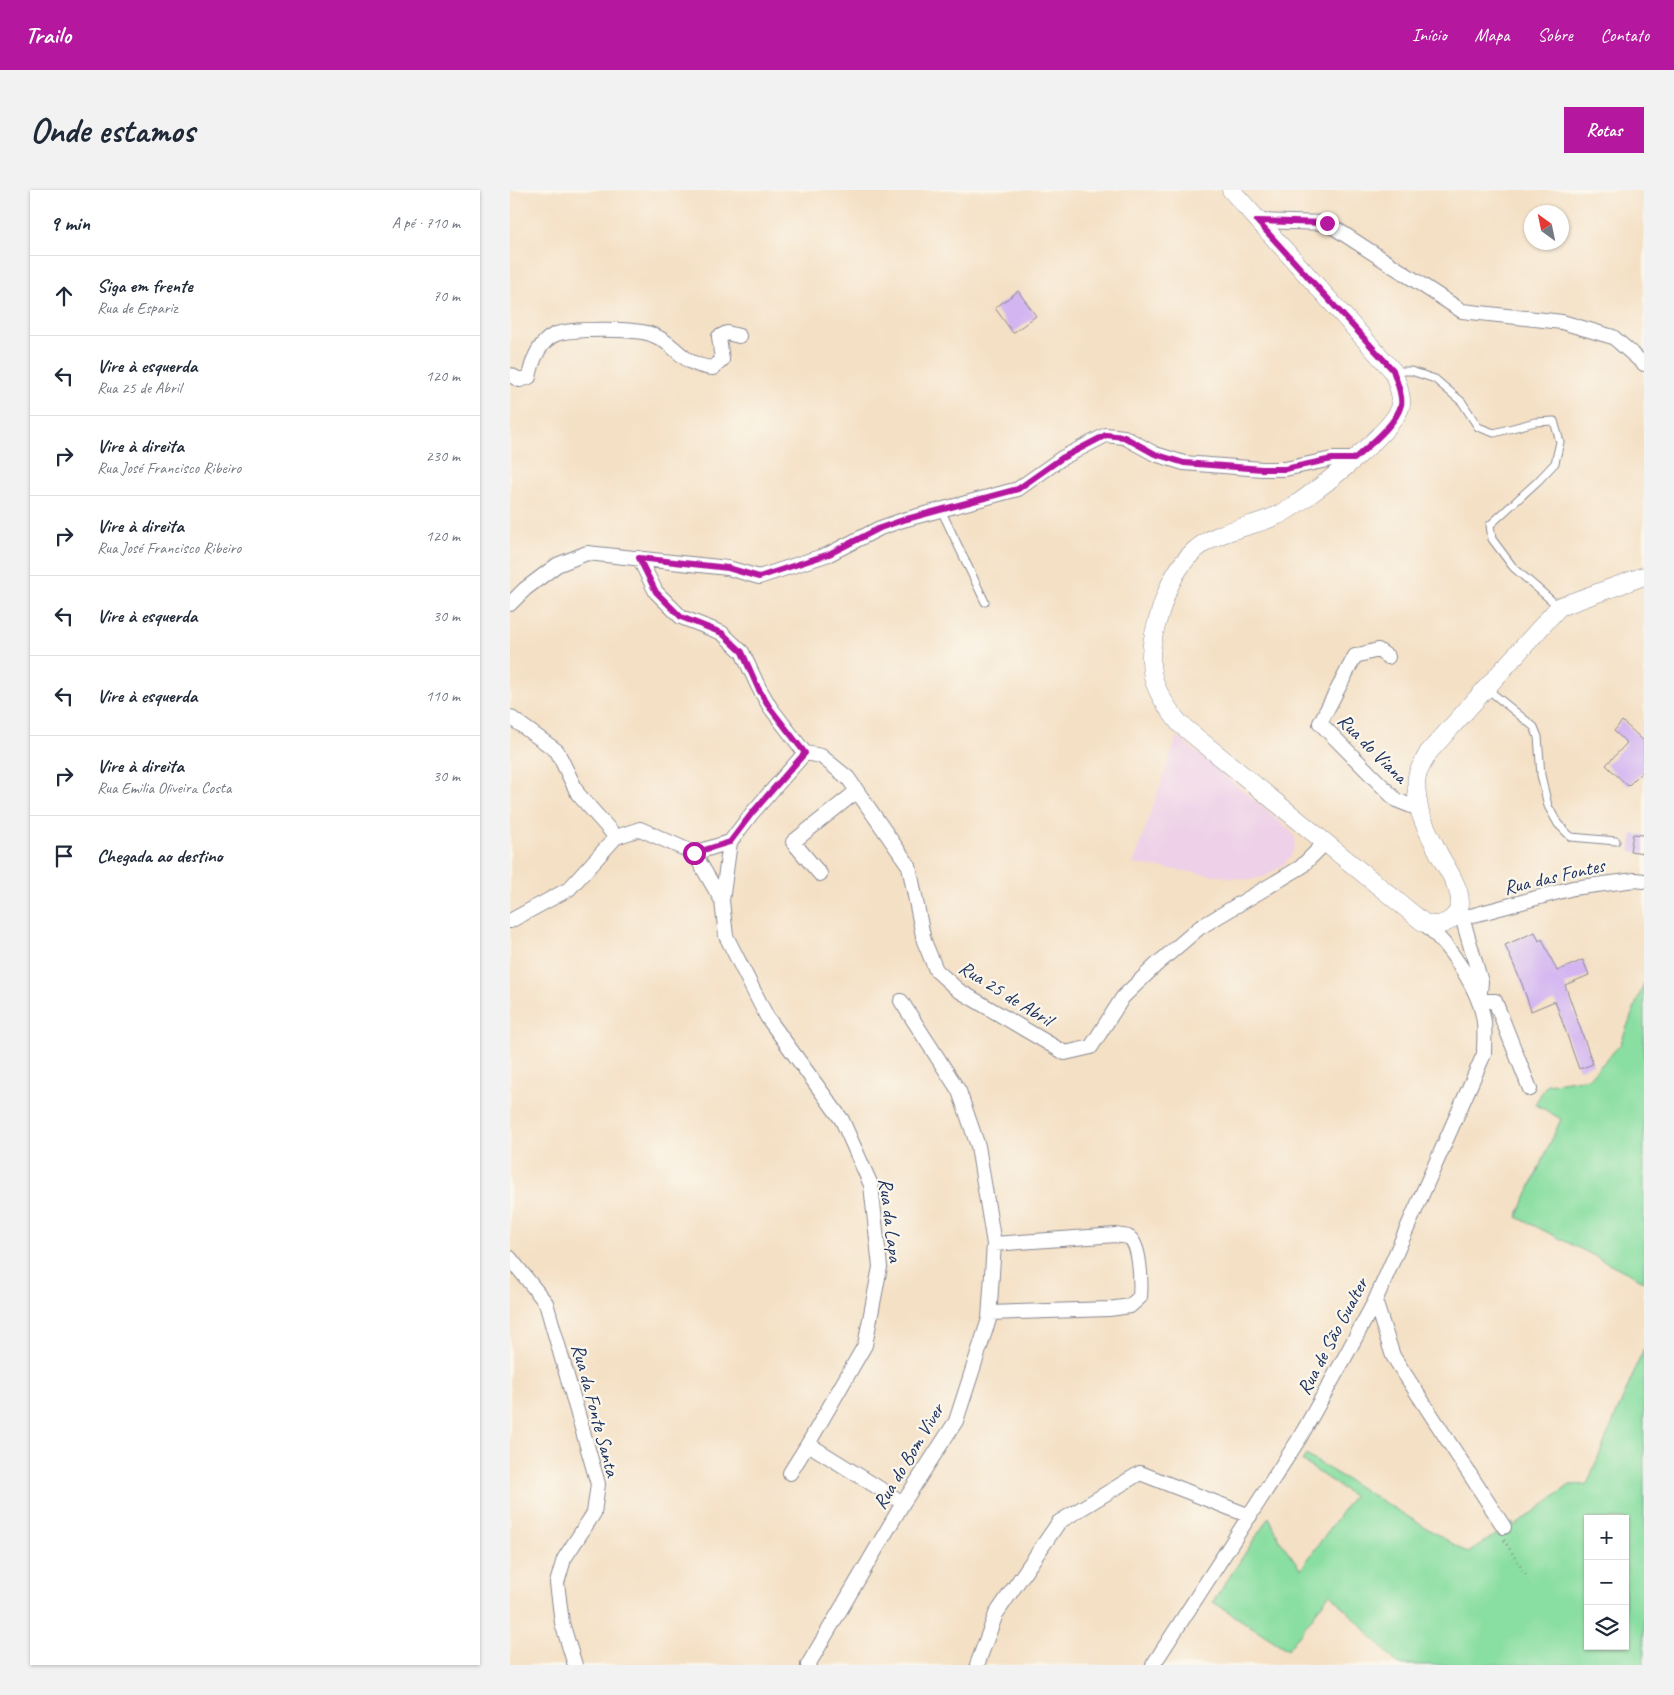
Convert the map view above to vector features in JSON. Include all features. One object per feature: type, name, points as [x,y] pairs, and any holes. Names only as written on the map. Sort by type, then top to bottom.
[{"type":"street","points":[[1230,190],[1393,370],[1399,389],[1401,405],[1391,424],[1354,459],[1301,502],[1276,516],[1221,535],[1196,549],[1181,565],[1170,583],[1153,635],[1151,663],[1154,685],[1166,707],[1180,724],[1325,843],[1454,920],[1459,894],[1456,883],[1440,856],[1419,809],[1416,777],[1428,753],[1559,607],[1644,576]]},
{"type":"street","points":[[1257,221],[1327,223],[1462,311],[1562,322],[1613,337],[1644,364]]},
{"type":"street","points":[[510,375],[520,380],[529,377],[532,364],[540,346],[553,335],[575,330],[636,331],[653,335],[665,342],[690,363],[701,367],[713,368],[722,360],[719,337],[726,333],[739,336]]},
{"type":"street","points":[[510,604],[525,589],[557,565],[587,553],[728,568],[759,577],[829,554],[880,528],[903,520],[1018,489],[1062,458],[1106,435],[1124,437],[1155,454],[1184,463],[1285,469],[1332,459],[1354,459]]},
{"type":"street","points":[[639,558],[656,592],[681,617],[722,633],[742,652],[758,688],[770,708],[805,753],[752,813],[730,842],[722,901]]},
{"type":"street","name":"Rua do Viana","points":[[1388,657],[1378,650],[1355,656],[1320,723],[1396,800],[1419,809]]},
{"type":"street","points":[[510,716],[557,752],[578,794],[616,837]]},
{"type":"street","name":"Rua 25 de Abril","points":[[805,753],[821,756],[848,778],[909,866],[924,941],[936,970],[958,990],[1065,1053],[1091,1047],[1123,997],[1156,965],[1199,928],[1301,867],[1325,843]]},
{"type":"street","points":[[820,874],[793,842],[857,791]]},
{"type":"street","points":[[510,921],[569,889],[616,837],[640,829],[694,853],[722,901]]},
{"type":"street","points":[[694,853],[730,842]]},
{"type":"street","name":"Rua das Fontes","points":[[1454,920],[1573,888],[1644,880]]},
{"type":"street","name":"Rua da Lapa","points":[[722,901],[726,936],[767,1017],[842,1120],[871,1185],[880,1267],[864,1344],[790,1473]]},
{"type":"street","name":"Rua de São Gualter","points":[[1454,920],[1482,982],[1479,1001]]},
{"type":"street","name":"Rua de São Gualter","points":[[1153,1665],[1299,1439],[1375,1302],[1484,1054],[1484,1023],[1479,1001],[1463,972],[1454,920]]},
{"type":"street","points":[[1479,1001],[1495,1001],[1530,1089]]},
{"type":"street","name":"Rua do Bom Viver","points":[[808,1665],[903,1503],[956,1421],[990,1313],[994,1244],[978,1146],[958,1091],[901,1002]]},
{"type":"street","points":[[990,1313],[1109,1309],[1130,1306],[1140,1297],[1141,1286],[1135,1244],[1129,1238],[1116,1236],[994,1244]]},
{"type":"street","name":"Rua da Fonte Santa","points":[[510,1258],[546,1303],[598,1484],[594,1513],[564,1559],[557,1584],[562,1623],[575,1665]]},
{"type":"street","points":[[1375,1302],[1394,1356],[1504,1528]]},
{"type":"street","points":[[808,1444],[903,1503]]},
{"type":"street","points":[[976,1665],[996,1614],[1059,1522],[1140,1473],[1250,1516]]},
{"type":"lane","points":[[1393,370],[1411,371],[1435,379],[1462,402],[1478,427],[1494,433],[1535,422],[1554,421],[1560,442],[1555,463],[1490,525],[1492,539],[1513,567],[1559,607]]},
{"type":"lane","points":[[941,510],[985,602]]},
{"type":"lane","points":[[1486,688],[1534,727],[1538,736],[1541,776],[1548,806],[1558,824],[1571,838],[1616,841]]},
{"type":"path","points":[[1504,1528],[1499,1532],[1528,1577]]},
{"type":"shaded area","points":[[1177,736],[1291,831],[1295,837],[1295,846],[1291,856],[1284,864],[1264,877],[1249,880],[1133,864]]},
{"type":"green space","points":[[1644,983],[1644,1281],[1517,1217],[1561,1119],[1535,1104],[1547,1084],[1589,1078],[1620,1045]]},
{"type":"green space","points":[[1644,1348],[1644,1665],[1399,1665],[1330,1593],[1288,1650],[1213,1602],[1269,1517],[1281,1542],[1301,1569],[1353,1496],[1302,1461],[1306,1455],[1468,1553],[1513,1523],[1515,1526],[1570,1485],[1587,1484]]},
{"type":"building","points":[[1018,291],[1036,316],[1013,333],[995,308]]},
{"type":"building","points":[[1622,721],[1644,741],[1644,770],[1628,786],[1606,765],[1627,743],[1614,731]]},
{"type":"building","points":[[1633,834],[1644,835],[1644,853],[1630,851]]},
{"type":"building","points":[[1535,932],[1539,941],[1542,939],[1557,971],[1583,960],[1589,975],[1565,985],[1593,1064],[1579,1069],[1555,1001],[1531,1011],[1522,984],[1505,945]]},
{"type":"route","points":[[694,853],[730,842],[752,813],[805,753],[770,708],[758,688],[742,652],[722,633],[681,617],[656,592],[639,558],[728,568],[759,577],[829,554],[880,528],[903,520],[1018,489],[1062,458],[1106,435],[1124,437],[1155,454],[1184,463],[1285,469],[1332,459],[1354,459],[1391,424],[1401,405],[1399,389],[1393,370],[1257,221],[1327,223]]}]
